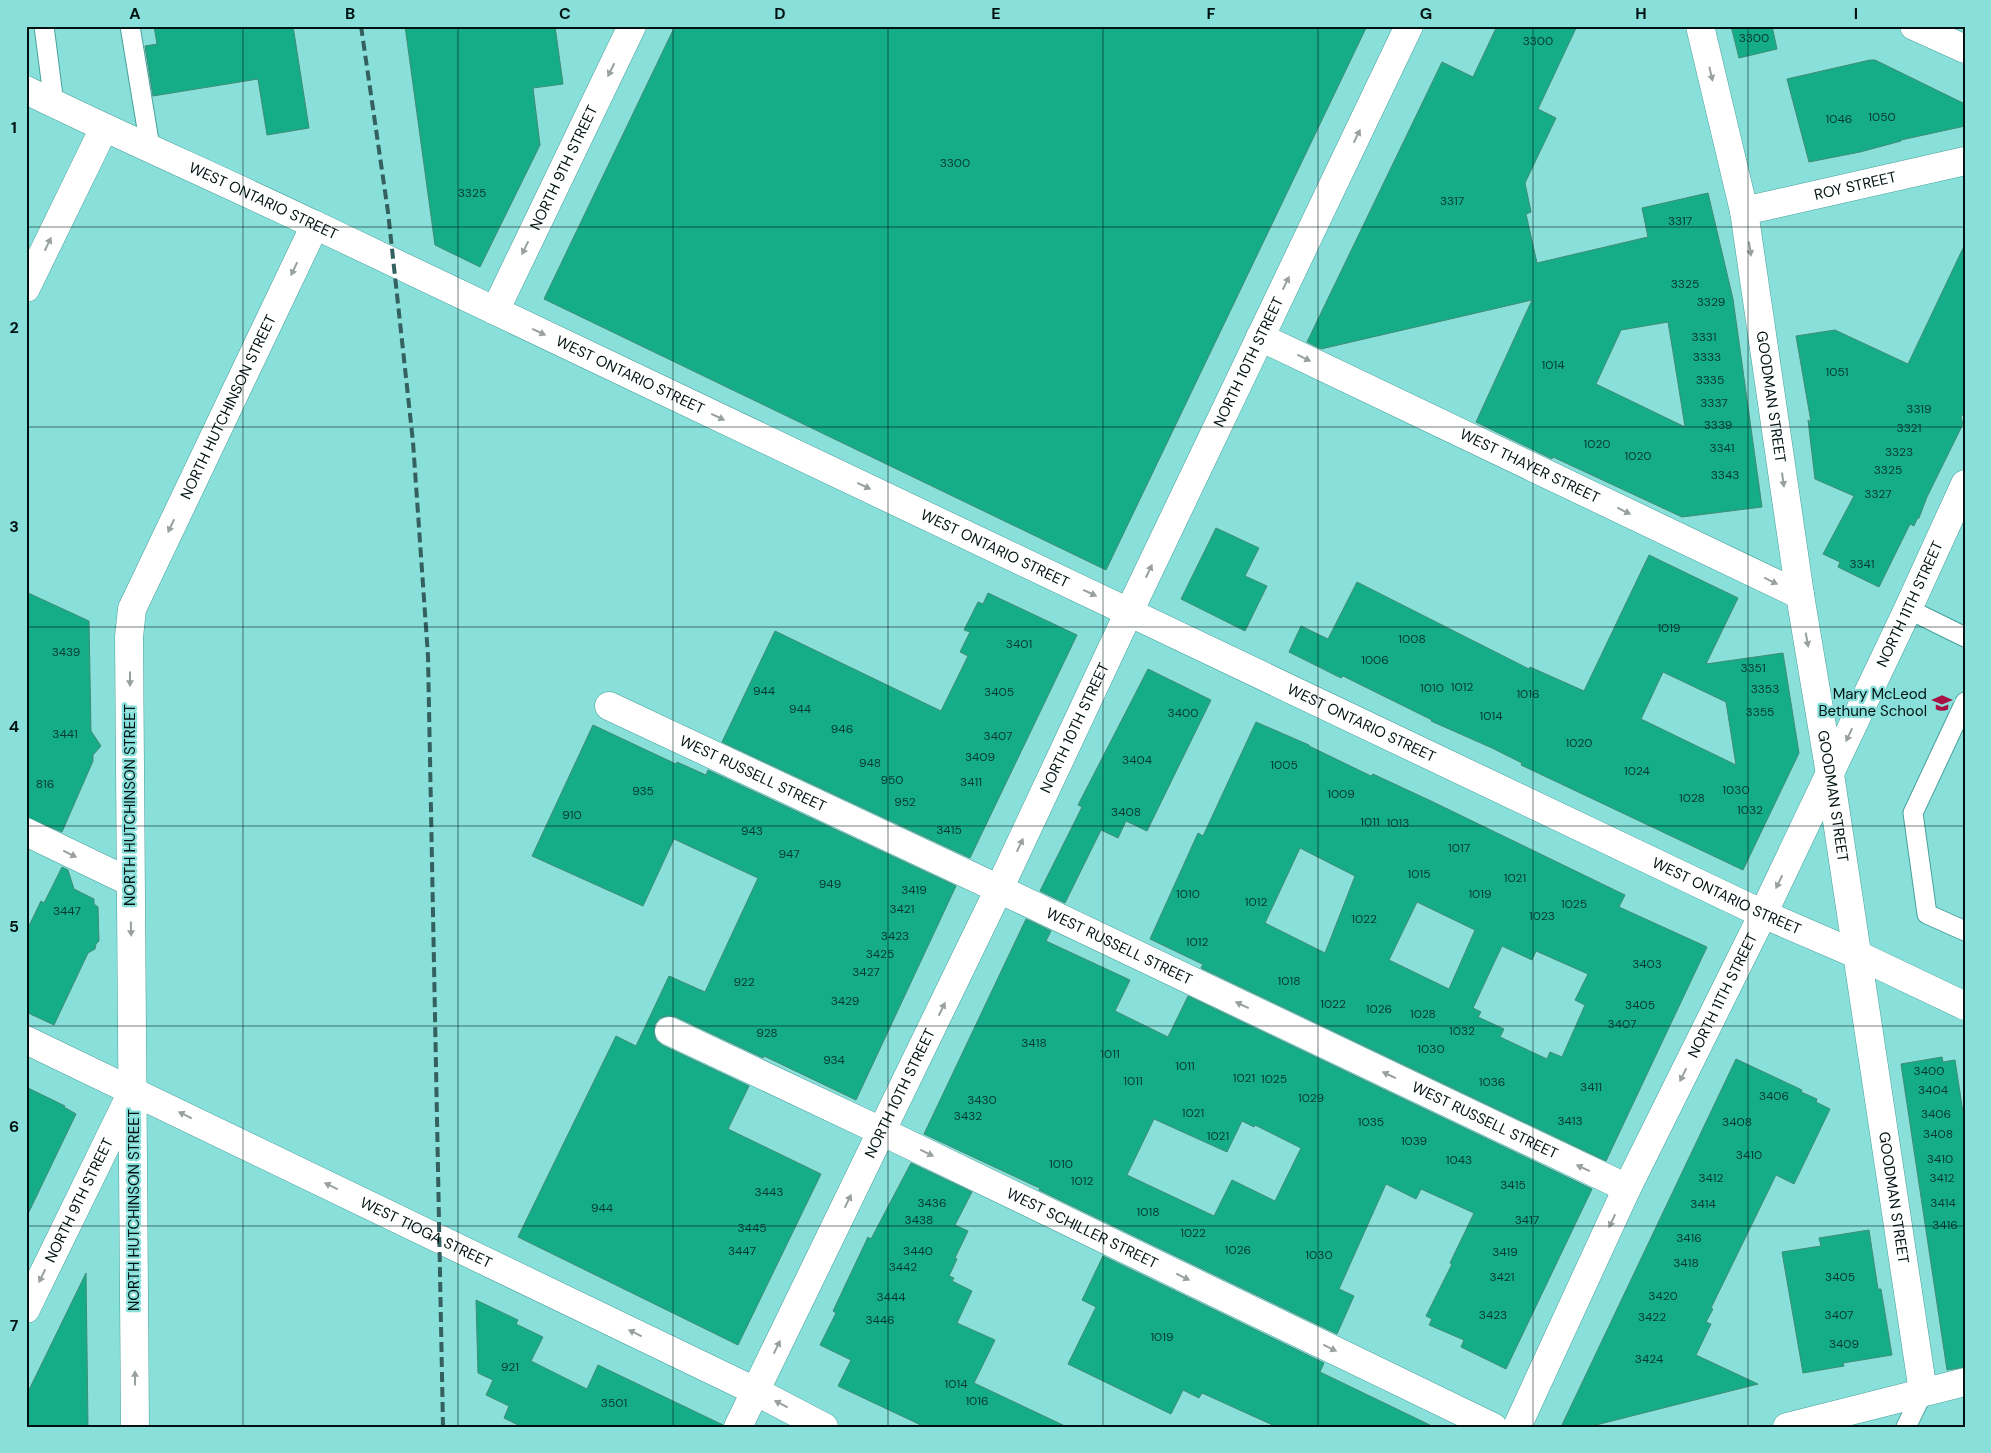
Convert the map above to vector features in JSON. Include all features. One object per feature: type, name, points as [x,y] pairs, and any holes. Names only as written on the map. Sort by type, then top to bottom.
[{"type":"street","name":"NORTH 9TH STREET","points":[[495,311],[632,26]]},
{"type":"street","name":"NORTH 10TH STREET","points":[[738,1427],[883,1132],[1409,26]]},
{"type":"street","name":"GOODMAN STREET","points":[[1700,26],[1744,211],[1800,595],[1830,774],[1924,1392]]},
{"type":"street","points":[[1914,26],[1965,49]]},
{"type":"street","name":"WEST ONTARIO STREET","points":[[26,90],[315,225],[1763,914],[1858,955],[1965,1006]]},
{"type":"street","points":[[26,288],[104,128]]},
{"type":"street","name":"ROY STREET","points":[[1744,211],[1965,161]]},
{"type":"street","name":"NORTH HUTCHINSON STREET","points":[[135,1427],[130,882],[130,637],[132,608],[315,225]]},
{"type":"street","name":"WEST THAYER STREET","points":[[1260,337],[1800,595]]},
{"type":"street","name":"NORTH 11TH STREET","points":[[1517,1427],[1627,1188],[1763,914],[1908,609],[1965,484]]},
{"type":"street","name":"WEST RUSSELL STREET","points":[[609,706],[1627,1188]]},
{"type":"street","points":[[26,832],[130,882]]},
{"type":"street","name":"WEST SCHILLER STREET","points":[[669,1031],[883,1132],[1493,1427]]},
{"type":"street","name":"WEST TIOGA STREET","points":[[26,1040],[755,1391],[824,1427]]},
{"type":"street","name":"NORTH 9TH STREET","points":[[26,1309],[133,1090]]},
{"type":"street","points":[[1787,1427],[1965,1382]]},
{"type":"lane","points":[[44,26],[54,104]]},
{"type":"lane","points":[[130,26],[150,147]]},
{"type":"lane","points":[[1908,609],[1965,637]]},
{"type":"lane","points":[[1965,702],[1912,813],[1927,914],[1965,931]]},
{"type":"lane","points":[[1906,1427],[1924,1392]]},
{"type":"building","points":[[154,26],[293,26],[309,128],[267,135],[258,79],[153,96],[145,46],[157,44]]},
{"type":"building","points":[[405,26],[555,26],[563,84],[533,88],[540,145],[480,267],[435,245]]},
{"type":"building","points":[[675,26],[1367,26],[1106,570],[544,299]]},
{"type":"building","points":[[1497,26],[1577,26],[1538,109],[1556,118],[1525,183],[1531,212],[1526,214],[1537,263],[1648,237],[1642,208],[1708,193],[1733,299],[1762,507],[1682,517],[1553,457],[1552,459],[1476,422],[1532,300],[1321,349],[1307,342],[1442,62],[1473,77]],"holes":[[[1668,322],[1685,427],[1596,384],[1621,330]]]},
{"type":"building","points":[[1731,26],[1772,26],[1777,49],[1739,58]]},
{"type":"building","points":[[1875,60],[1965,104],[1965,126],[1901,140],[1860,152],[1809,162],[1787,79]]},
{"type":"building","points":[[1965,244],[1965,411],[1961,417],[1963,424],[1927,497],[1919,518],[1914,526],[1910,524],[1879,587],[1838,567],[1840,562],[1823,554],[1854,496],[1815,479],[1808,420],[1811,422],[1796,336],[1835,330],[1908,364]]},
{"type":"building","points":[[1216,528],[1259,548],[1245,576],[1267,586],[1245,631],[1181,599]]},
{"type":"building","points":[[1649,555],[1738,598],[1706,664],[1783,653],[1799,753],[1743,870],[1521,765],[1522,763],[1431,721],[1343,676],[1341,678],[1289,652],[1301,626],[1328,639],[1357,582],[1529,669],[1530,667],[1584,691]],"holes":[[[1663,672],[1726,702],[1736,765],[1641,719]]]},
{"type":"building","points":[[26,592],[89,621],[91,731],[101,746],[93,755],[93,761],[62,832],[26,817]]},
{"type":"building","points":[[988,593],[1077,635],[970,858],[722,742],[775,631],[941,711],[968,656],[960,652],[970,632],[964,630],[978,602],[983,604]]},
{"type":"building","points":[[1148,669],[1211,700],[1147,831],[1126,821],[1118,838],[1101,830],[1065,903],[1040,891],[1082,807],[1078,805]]},
{"type":"building","points":[[1256,722],[1309,745],[1371,776],[1373,774],[1431,801],[1625,895],[1619,907],[1707,947],[1606,1161],[1201,968],[1203,964],[1150,939],[1198,833],[1203,836]],"holes":[[[1300,848],[1355,876],[1325,953],[1265,923]],[[1417,902],[1475,930],[1449,989],[1389,960]],[[1502,946],[1532,960],[1536,951],[1588,974],[1575,1000],[1585,1005],[1562,1057],[1550,1052],[1547,1059],[1500,1037],[1504,1029],[1478,1017],[1481,1012],[1473,1008]]]},
{"type":"building","points":[[593,725],[676,764],[677,762],[706,775],[708,770],[956,886],[856,1100],[676,1017],[667,1016],[660,1018],[655,1024],[654,1033],[656,1040],[662,1045],[749,1086],[728,1129],[821,1174],[738,1345],[518,1237],[616,1036],[636,1046],[669,976],[705,992],[758,878],[674,839],[643,906],[532,856]]},
{"type":"building","points":[[62,867],[68,870],[74,889],[94,899],[94,904],[98,907],[99,941],[95,949],[88,953],[54,1025],[26,1012],[26,932],[41,901],[44,903]]},
{"type":"building","points":[[1026,919],[1051,931],[1046,941],[1130,980],[1115,1011],[1168,1037],[1188,996],[1592,1189],[1506,1369],[1461,1347],[1464,1340],[1429,1325],[1432,1319],[1426,1316],[1452,1264],[1450,1263],[1474,1213],[1421,1189],[1416,1199],[1386,1184],[1339,1289],[1354,1296],[1337,1334],[1039,1190],[1040,1188],[924,1134]],"holes":[[[1154,1119],[1227,1152],[1242,1121],[1254,1127],[1255,1125],[1301,1148],[1275,1201],[1232,1180],[1214,1216],[1127,1175]]]},
{"type":"building","points":[[1942,1057],[1943,1062],[1955,1060],[1965,1125],[1965,1367],[1947,1370],[1901,1064]]},
{"type":"building","points":[[1736,1059],[1802,1090],[1801,1092],[1817,1099],[1816,1102],[1830,1109],[1794,1184],[1776,1175],[1711,1308],[1713,1309],[1706,1322],[1711,1324],[1696,1355],[1758,1384],[1588,1427],[1561,1427]]},
{"type":"building","points":[[26,1087],[65,1106],[76,1114],[26,1218]]},
{"type":"building","points":[[911,1163],[972,1192],[955,1225],[968,1231],[949,1276],[954,1278],[952,1281],[972,1291],[957,1323],[995,1340],[974,1383],[1067,1427],[925,1427],[838,1386],[851,1360],[820,1345],[836,1313],[833,1311],[868,1237],[871,1239]]},
{"type":"building","points":[[1869,1230],[1878,1289],[1881,1289],[1892,1355],[1843,1363],[1844,1366],[1803,1373],[1782,1252],[1821,1246],[1819,1238]]},
{"type":"building","points":[[1103,1256],[1324,1363],[1320,1372],[1434,1427],[1277,1427],[1202,1393],[1199,1398],[1183,1390],[1171,1414],[1068,1364],[1096,1307],[1082,1300]]},
{"type":"building","points":[[86,1273],[88,1427],[26,1427],[26,1396]]},
{"type":"building","points":[[476,1300],[518,1320],[516,1324],[543,1337],[531,1361],[587,1389],[598,1365],[723,1425],[723,1427],[522,1427],[504,1418],[509,1406],[486,1395],[493,1380],[478,1373]]},
{"type":"railway","points":[[361,26],[388,212],[413,442],[428,656],[443,1427]]},
{"type":"place","name":"Mary McLeod Bethune School","points":[[1942,703]]}]
